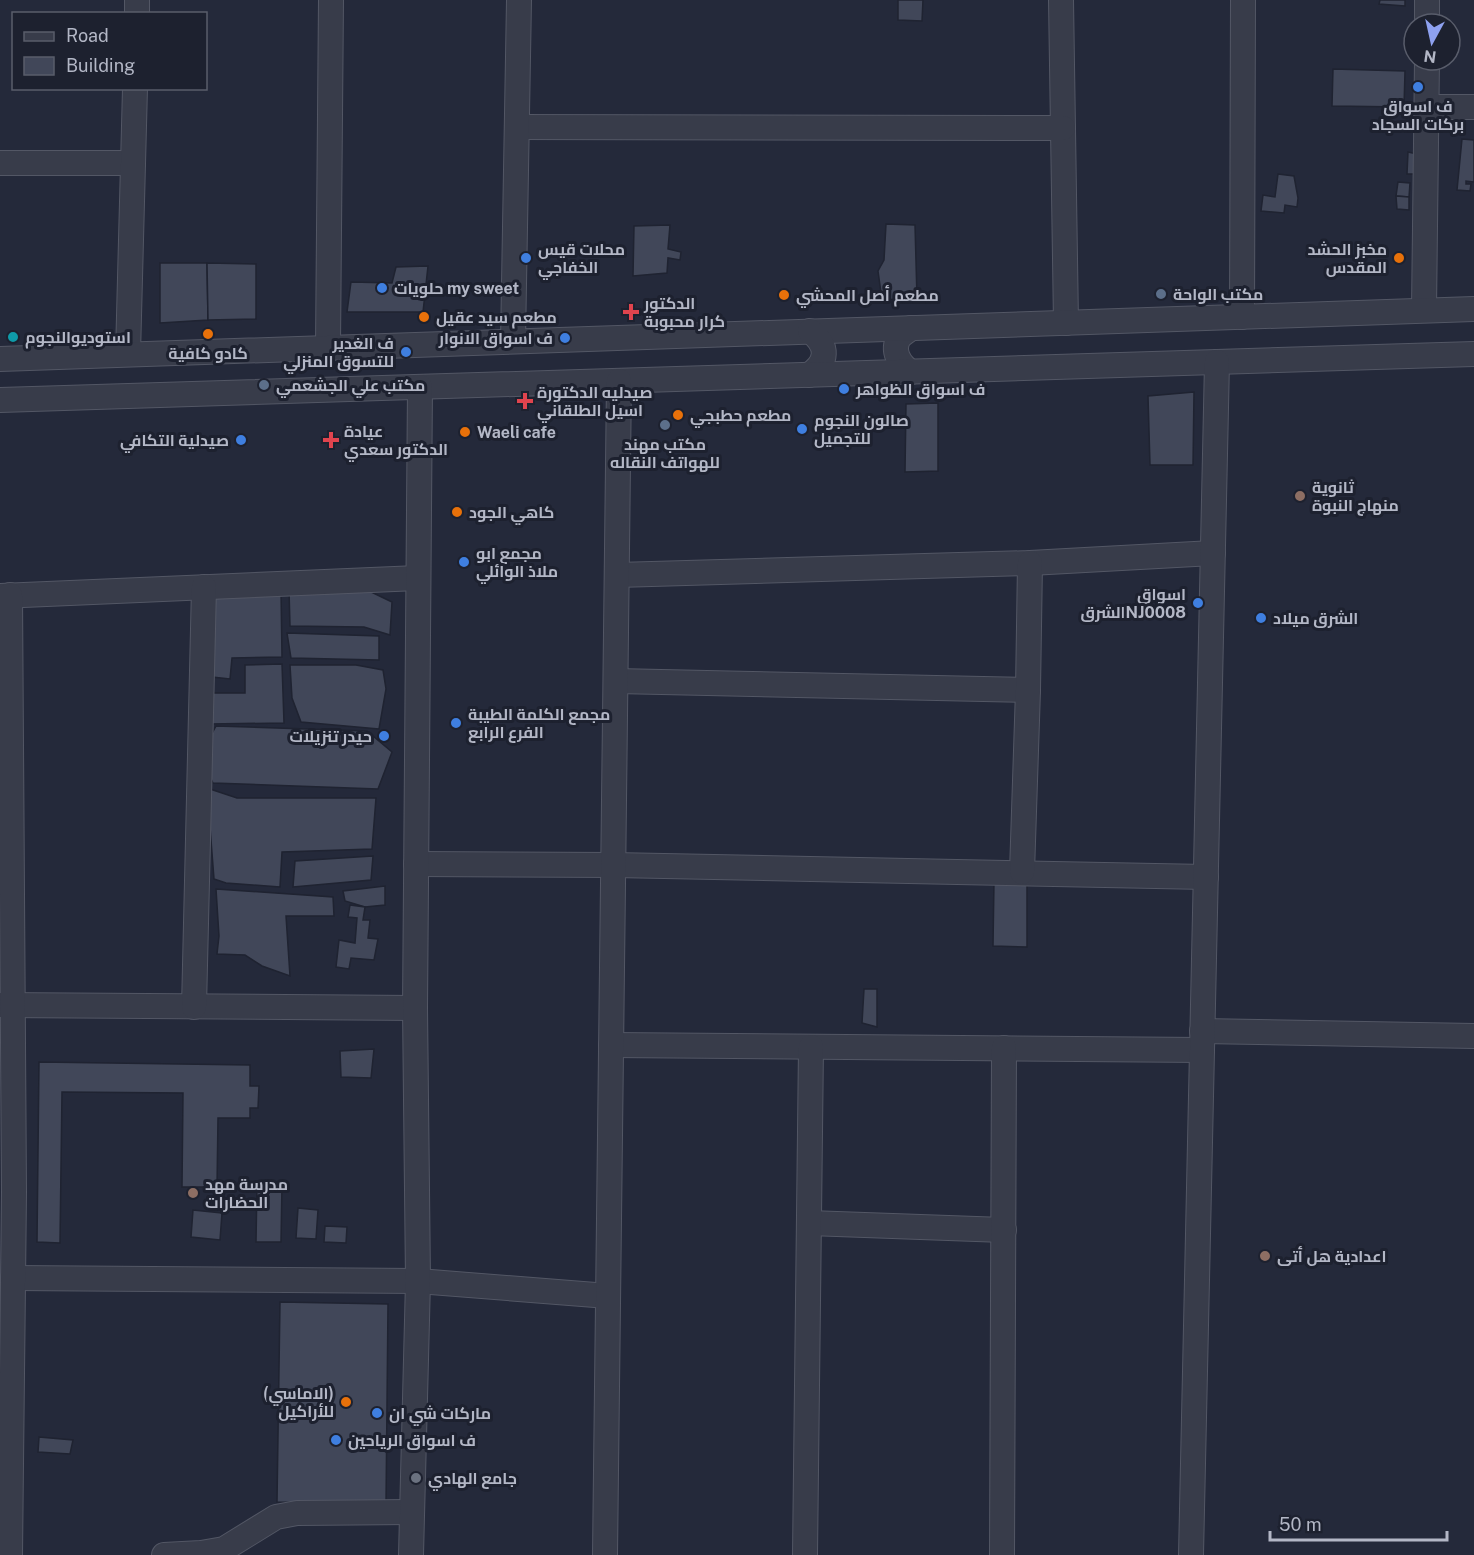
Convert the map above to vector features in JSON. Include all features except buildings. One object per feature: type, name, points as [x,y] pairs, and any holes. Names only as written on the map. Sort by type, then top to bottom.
[{"type":"street","points":[[328,346],[331,0]]},
{"type":"street","points":[[513,341],[519,0]]},
{"type":"street","points":[[1061,0],[1066,323]]},
{"type":"street","points":[[1242,316],[1243,0]]},
{"type":"street","points":[[1424,310],[1427,72]]},
{"type":"street","points":[[128,354],[135,90]]},
{"type":"street","points":[[1426,106],[1474,107]]},
{"type":"street","points":[[517,127],[1063,128]]},
{"type":"street","points":[[0,163],[133,164]]},
{"type":"street","points":[[0,358],[1474,309]]},
{"type":"street","points":[[911,328],[899,338],[897,348],[897,358],[911,372]]},
{"type":"street","points":[[809,375],[818,369],[823,359],[824,348],[819,338],[810,331]]},
{"type":"street","points":[[0,400],[1474,354]]},
{"type":"street","points":[[1191,1555],[1217,362]]},
{"type":"street","points":[[605,1555],[619,381]]},
{"type":"street","points":[[411,1555],[418,1281],[415,1008],[420,387]]},
{"type":"street","points":[[617,575],[1030,563],[1213,553]]},
{"type":"street","points":[[1022,872],[1030,563]]},
{"type":"street","points":[[10,1555],[6,1365],[13,1278],[7,1192],[5,596],[418,578]]},
{"type":"street","points":[[194,1007],[204,587]]},
{"type":"street","points":[[616,681],[1028,690]]},
{"type":"street","points":[[416,864],[614,865],[1206,877]]},
{"type":"street","points":[[7,1005],[415,1008]]},
{"type":"street","points":[[611,1045],[1004,1048],[1202,1041],[1474,1036]]},
{"type":"street","points":[[805,1555],[811,1047]]},
{"type":"street","points":[[1002,1555],[1004,1048]]},
{"type":"street","points":[[809,1223],[1004,1230]]},
{"type":"street","points":[[13,1278],[418,1281],[608,1296]]},
{"type":"street","points":[[164,1555],[224,1549],[276,1517],[297,1513],[411,1512]]},
{"type":"place","name":"ف اسواق بركات السجاد","points":[[1418,87]]},
{"type":"place","name":"محلات قيس الخفاجي","points":[[526,258]]},
{"type":"place","name":"مخبز الحشد المقدس","points":[[1399,258]]},
{"type":"place","name":"حلويات my sweet","points":[[382,288]]},
{"type":"place","name":"مكتب الواحة","points":[[1161,294]]},
{"type":"place","name":"مطعم أصل المحشي","points":[[784,295]]},
{"type":"place","name":"الدكتور كرار محبوبة","points":[[631,312]]},
{"type":"place","name":"مطعم سيد عقيل","points":[[424,317]]},
{"type":"place","name":"كادو كافية","points":[[208,334]]},
{"type":"place","name":"استوديوالنجوم","points":[[13,337]]},
{"type":"place","name":"ف اسواق الانوار","points":[[565,338]]},
{"type":"place","name":"ف الغدير للتسوق المنزلي","points":[[406,352]]},
{"type":"place","name":"مكتب علي الجشعمي","points":[[264,385]]},
{"type":"place","name":"ف اسواق الظواهر","points":[[844,389]]},
{"type":"place","name":"صيدليه الدكتورة اسيل الطلقاني","points":[[525,401]]},
{"type":"place","name":"مطعم حطبجي","points":[[678,415]]},
{"type":"place","name":"مكتب مهند للهواتف النقاله","points":[[665,425]]},
{"type":"place","name":"صالون النجوم للتجميل","points":[[802,429]]},
{"type":"place","name":"Waeli cafe","points":[[465,432]]},
{"type":"place","name":"صيدلية التكافي","points":[[241,440]]},
{"type":"place","name":"عيادة الدكتور سعدي","points":[[331,440]]},
{"type":"place","name":"ثانوية منهاج النبوة","points":[[1300,496]]},
{"type":"place","name":"كاهي الجود","points":[[457,512]]},
{"type":"place","name":"مجمع ابو ملاذ الوائلي","points":[[464,562]]},
{"type":"place","name":"اسواق الشرقNJ0008","points":[[1198,603]]},
{"type":"place","name":"الشرق ميلاد","points":[[1261,618]]},
{"type":"place","name":"مجمع الكلمة الطيبة الفرع الرابع","points":[[456,723]]},
{"type":"place","name":"حيدر تنزيلات","points":[[384,736]]},
{"type":"place","name":"مدرسة مهد الحضارات","points":[[193,1193]]},
{"type":"place","name":"اعدادية هل أتى","points":[[1265,1256]]},
{"type":"place","name":"(الاماسي) للأراكيل","points":[[346,1402]]},
{"type":"place","name":"ماركات شي ان","points":[[377,1413]]},
{"type":"place","name":"ف اسواق الرياحين","points":[[336,1440]]},
{"type":"place","name":"جامع الهادي","points":[[416,1478]]}]
